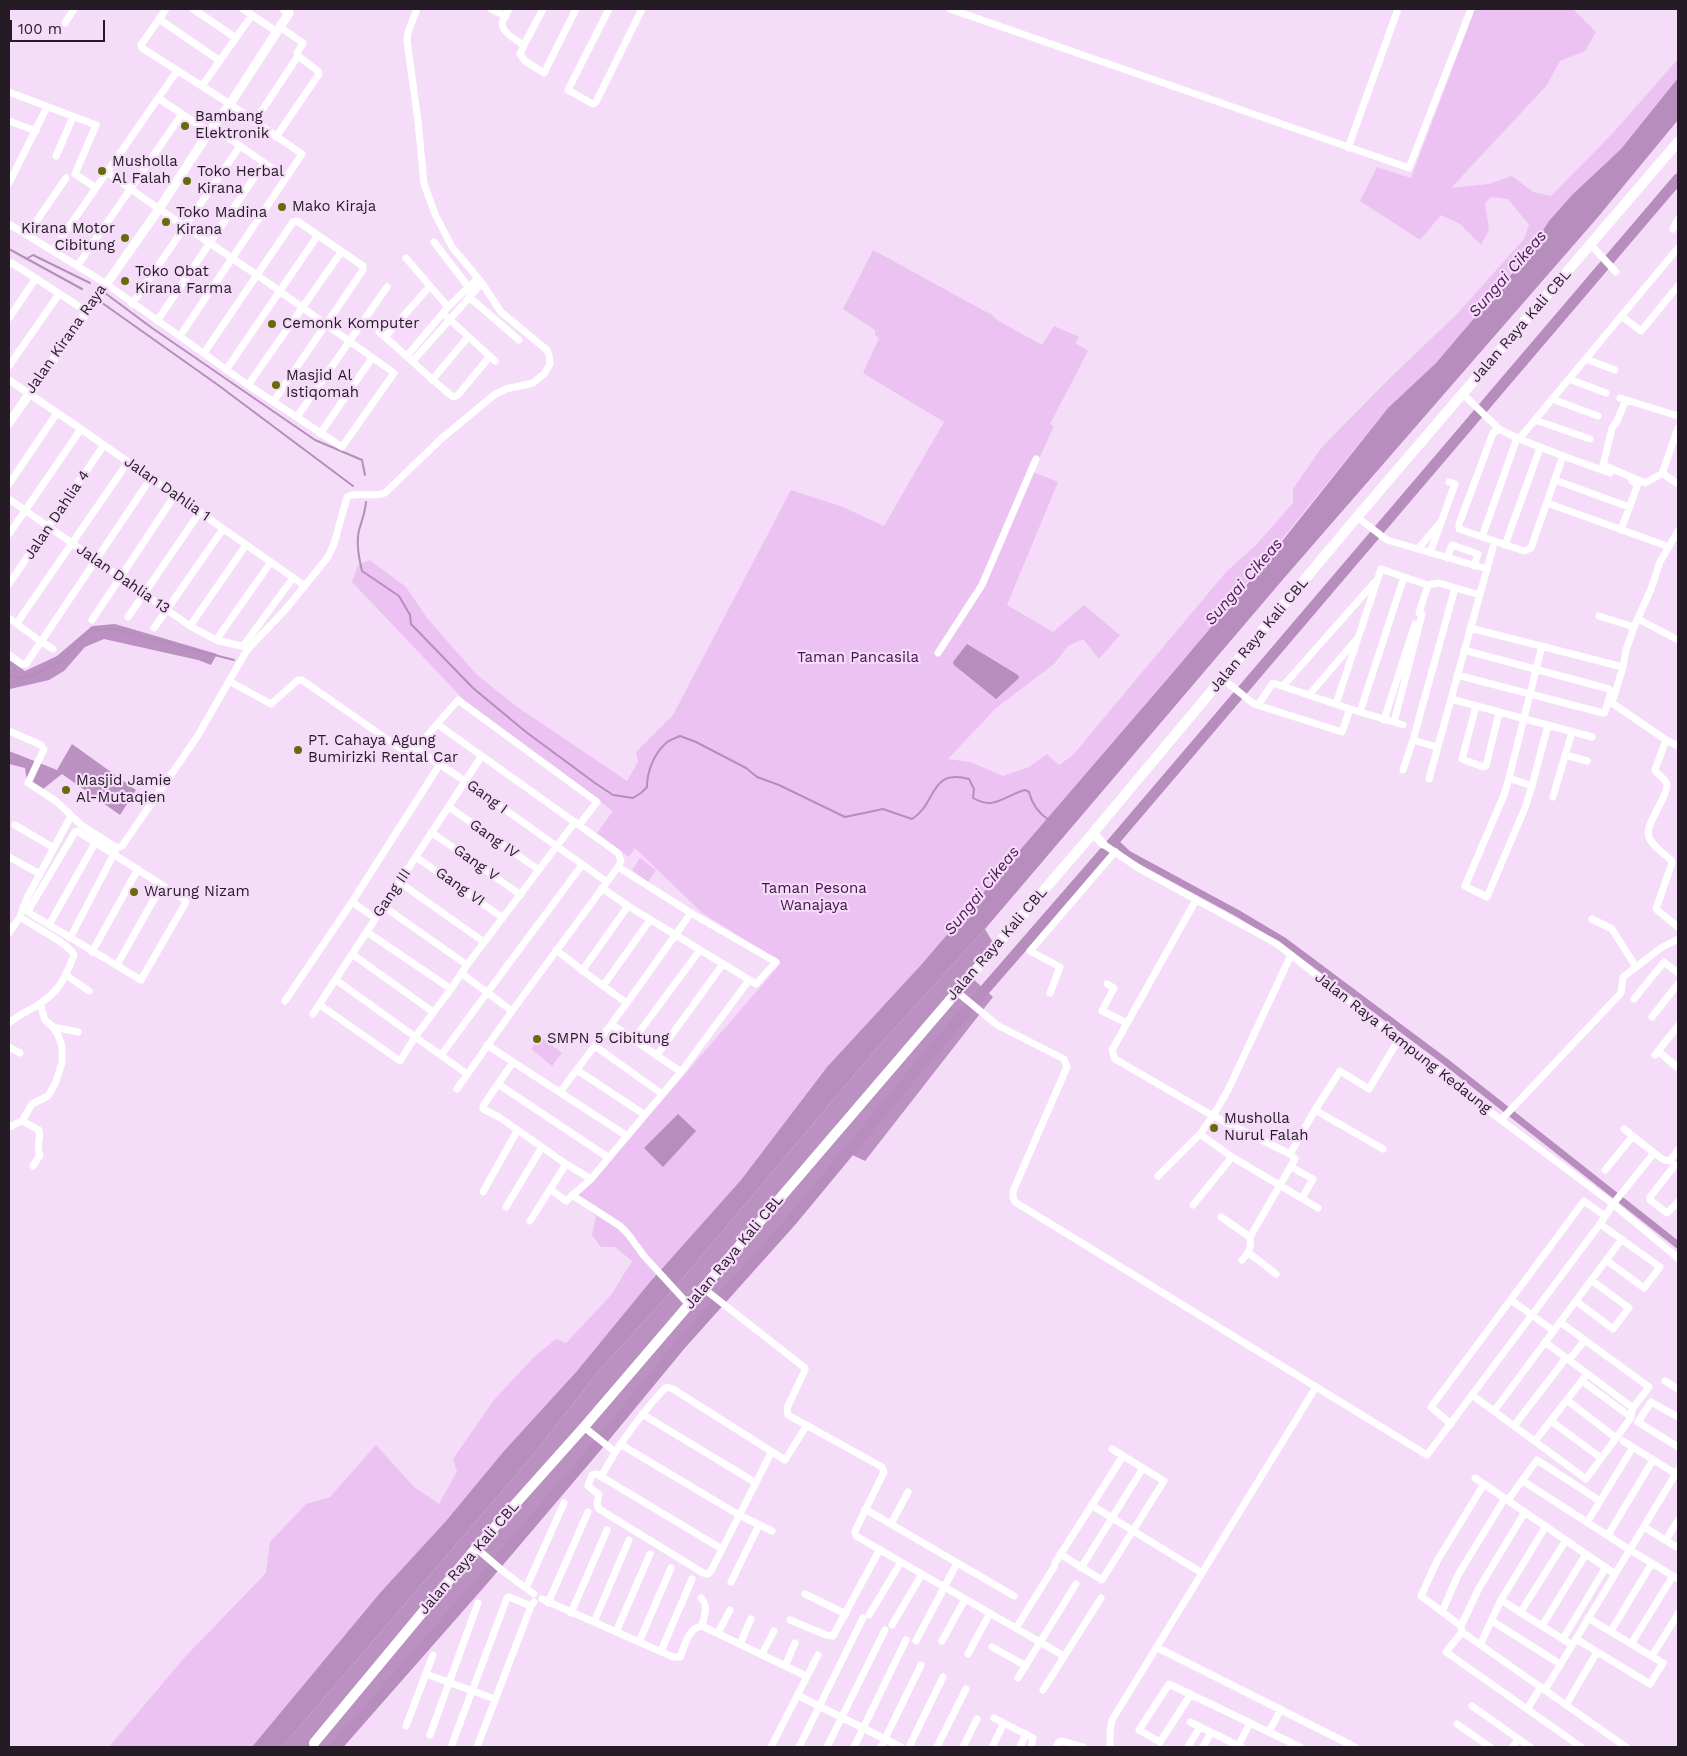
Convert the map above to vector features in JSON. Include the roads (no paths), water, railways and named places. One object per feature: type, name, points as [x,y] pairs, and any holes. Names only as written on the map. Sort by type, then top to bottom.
[{"type":"main road","name":"Jalan Raya Kali CBL","points":[[317,1745],[476,1548],[584,1427],[1093,833],[1357,517],[1678,142]]},
{"type":"street","points":[[65,23],[74,9]]},
{"type":"street","points":[[166,9],[141,47],[230,104],[302,154],[180,336]]},
{"type":"street","points":[[193,9],[236,38]]},
{"type":"street","points":[[243,9],[303,43],[297,53],[298,56],[255,121]]},
{"type":"street","name":"Jalan Kirana Raya","points":[[9,422],[159,209],[230,104],[289,13],[284,9]]},
{"type":"street","points":[[70,938],[115,851],[125,843],[184,757],[247,650],[260,638],[305,586],[330,553],[347,497],[353,494],[376,496],[389,490],[441,439],[488,399],[501,390],[533,383],[544,374],[550,364],[547,350],[502,312],[480,280],[452,247],[435,214],[424,184],[407,41],[416,9]]},
{"type":"street","points":[[491,9],[507,12],[502,22],[503,26],[512,37],[524,45]]},
{"type":"street","points":[[543,9],[520,54],[522,59],[544,73],[576,9]]},
{"type":"street","points":[[609,9],[568,90],[593,104],[596,102],[642,9]]},
{"type":"street","points":[[950,9],[1409,168],[1471,9]]},
{"type":"street","points":[[1348,148],[1398,9]]},
{"type":"street","points":[[202,86],[252,15]]},
{"type":"street","points":[[159,19],[220,61]]},
{"type":"street","points":[[276,137],[318,75],[318,71],[298,56]]},
{"type":"street","points":[[53,250],[177,71]]},
{"type":"street","points":[[9,92],[95,124],[96,127],[75,174],[96,188]]},
{"type":"street","points":[[158,98],[182,114],[240,146],[286,178]]},
{"type":"street","points":[[9,183],[47,107]]},
{"type":"street","points":[[78,266],[182,114]]},
{"type":"street","points":[[56,156],[73,117]]},
{"type":"street","points":[[9,121],[36,131]]},
{"type":"street","points":[[132,304],[240,146]]},
{"type":"street","points":[[157,321],[264,162]]},
{"type":"street","points":[[9,224],[78,266],[103,287],[180,336],[248,386],[342,447],[394,373],[233,258],[107,172]]},
{"type":"street","points":[[27,235],[66,178]]},
{"type":"street","points":[[1674,229],[1678,219]]},
{"type":"street","points":[[204,353],[293,222],[297,220],[342,251],[363,266],[363,270],[273,402]]},
{"type":"street","points":[[226,370],[318,235]]},
{"type":"street","points":[[434,242],[468,287],[471,295],[519,340]]},
{"type":"street","points":[[1591,245],[1616,272]]},
{"type":"street","points":[[1482,537],[1518,439],[1678,248]]},
{"type":"street","points":[[248,386],[342,251]]},
{"type":"street","points":[[406,258],[430,286],[446,310],[449,320],[492,358],[456,397],[432,380],[410,358],[382,335],[430,286]]},
{"type":"street","points":[[10,264],[36,278],[86,311]]},
{"type":"street","points":[[9,318],[36,278]]},
{"type":"street","points":[[410,358],[446,310],[468,287],[480,280]]},
{"type":"street","points":[[410,358],[449,320],[471,295],[480,280]]},
{"type":"street","points":[[1621,316],[1641,331],[1678,286]]},
{"type":"street","points":[[296,417],[387,287]]},
{"type":"street","points":[[9,366],[59,294]]},
{"type":"street","points":[[432,380],[468,337]]},
{"type":"street","points":[[320,434],[372,358]]},
{"type":"street","points":[[1586,359],[1615,370]]},
{"type":"street","points":[[1569,379],[1606,393]]},
{"type":"street","name":"Jalan Dahlia 1","points":[[9,380],[305,586]]},
{"type":"street","points":[[1463,394],[1499,429],[1518,439],[1638,484],[1621,530]]},
{"type":"street","points":[[1552,399],[1598,416]]},
{"type":"street","points":[[1678,416],[1623,399],[1616,423],[1612,428],[1603,465],[1644,483],[1663,473],[1678,428]]},
{"type":"street","points":[[9,484],[57,413]]},
{"type":"street","points":[[1535,420],[1590,439]]},
{"type":"street","points":[[9,534],[81,429]]},
{"type":"street","points":[[1499,429],[1493,433],[1459,528],[1524,551],[1531,548],[1563,456]]},
{"type":"street","name":"Jalan Dahlia 4","points":[[9,584],[104,445]]},
{"type":"street","points":[[1505,545],[1540,448]]},
{"type":"street","points":[[938,653],[982,585],[1036,459]]},
{"type":"street","points":[[17,623],[128,462]]},
{"type":"street","points":[[1663,473],[1678,484]]},
{"type":"street","points":[[9,655],[22,664],[26,664],[151,478]]},
{"type":"street","points":[[1555,480],[1630,507]]},
{"type":"street","points":[[1430,553],[1455,484],[1449,482]]},
{"type":"street","points":[[92,620],[175,495]]},
{"type":"street","name":"Jalan Dahlia 13","points":[[9,499],[166,610],[216,640],[241,646],[244,645],[293,578]]},
{"type":"street","points":[[1546,503],[1664,545]]},
{"type":"street","points":[[128,617],[200,512]]},
{"type":"street","points":[[1357,517],[1387,540],[1487,569]]},
{"type":"street","points":[[1418,549],[1442,520]]},
{"type":"street","points":[[154,628],[223,528]]},
{"type":"street","points":[[1678,531],[1660,562],[1634,626],[1612,703],[1666,740],[1678,746]]},
{"type":"street","points":[[190,626],[246,545]]},
{"type":"street","points":[[1447,558],[1452,545],[1478,554],[1474,566]]},
{"type":"street","points":[[1429,779],[1492,546]]},
{"type":"street","points":[[216,640],[271,562]]},
{"type":"street","points":[[1336,704],[1381,569],[1428,585],[1439,583],[1480,595]]},
{"type":"street","points":[[1360,712],[1404,577]]},
{"type":"street","points":[[1283,686],[1378,580]]},
{"type":"street","points":[[1384,720],[1428,585]]},
{"type":"street","points":[[1402,770],[1413,740],[1454,588]]},
{"type":"street","points":[[1394,722],[1422,614],[1419,613]]},
{"type":"street","points":[[1599,616],[1634,626]]},
{"type":"street","points":[[9,618],[40,642],[53,648]]},
{"type":"street","points":[[1638,619],[1678,640]]},
{"type":"street","points":[[1470,628],[1623,667]]},
{"type":"street","points":[[1309,695],[1358,638]]},
{"type":"street","points":[[1542,646],[1504,795],[1466,886],[1487,897],[1525,808],[1548,725]]},
{"type":"street","points":[[1457,675],[1603,713],[1605,712],[1611,692],[1609,689],[1536,671],[1464,650]]},
{"type":"street","points":[[1223,679],[1254,704],[1342,732],[1350,709]]},
{"type":"street","name":"Gang I","points":[[230,681],[271,704],[296,681],[302,680],[402,749],[410,752],[416,749],[440,764],[582,865],[628,906],[749,980]]},
{"type":"street","points":[[1258,705],[1274,683],[1403,725]]},
{"type":"street","points":[[1451,699],[1592,737]]},
{"type":"street","points":[[320,1005],[400,1061],[467,965],[556,847],[597,802],[458,700],[416,749]]},
{"type":"street","points":[[1476,706],[1462,757],[1464,760],[1484,767],[1486,766],[1500,712]]},
{"type":"street","points":[[437,724],[618,853],[621,860],[618,867],[457,1089]]},
{"type":"street","points":[[9,731],[43,746],[44,751],[27,782],[56,800],[71,816],[138,869],[186,901],[142,980],[92,952],[25,909]]},
{"type":"street","points":[[1553,797],[1572,732]]},
{"type":"street","points":[[1413,740],[1437,747]]},
{"type":"street","points":[[1666,740],[1655,770],[1665,779],[1667,787],[1648,832],[1650,843],[1671,860],[1672,863],[1656,909],[1678,928]]},
{"type":"street","points":[[1565,755],[1587,761]]},
{"type":"street","name":"Gang III","points":[[313,1014],[481,757]]},
{"type":"street","points":[[286,1001],[440,764]]},
{"type":"street","points":[[1509,778],[1532,786]]},
{"type":"street","name":"Gang IV","points":[[448,807],[539,870]]},
{"type":"street","points":[[30,900],[40,874],[71,816]]},
{"type":"street","points":[[15,825],[54,848]]},
{"type":"street","points":[[9,934],[74,832],[77,831],[95,843],[115,851]]},
{"type":"street","name":"Gang V","points":[[431,832],[521,895]]},
{"type":"street","points":[[1093,833],[1103,844]]},
{"type":"street","points":[[49,925],[95,843]]},
{"type":"street","name":"Jalan Raya Kampung Kedaung","points":[[1103,844],[1140,869],[1256,931],[1291,955],[1613,1203],[1678,1258]]},
{"type":"street","points":[[1050,994],[1060,966],[1030,951],[1113,852]]},
{"type":"street","name":"Gang VI","points":[[416,857],[503,918]]},
{"type":"street","points":[[9,858],[40,874]]},
{"type":"street","points":[[441,1055],[582,865]]},
{"type":"street","points":[[550,1189],[566,1201],[591,1179],[681,1072],[749,980],[756,984],[776,962],[691,913],[618,867]]},
{"type":"street","points":[[92,952],[138,869]]},
{"type":"street","points":[[399,882],[484,942]]},
{"type":"street","points":[[117,965],[162,885]]},
{"type":"street","points":[[1196,900],[1112,1050],[1115,1058],[1213,1116],[1290,1154],[1295,1159],[1250,1237],[1249,1253],[1242,1260]]},
{"type":"street","points":[[352,902],[375,918]]},
{"type":"street","points":[[383,906],[467,965]]},
{"type":"street","points":[[582,971],[628,906]]},
{"type":"street","points":[[560,1092],[627,1003],[691,913]]},
{"type":"street","points":[[9,1023],[59,988],[74,956],[73,952],[63,943],[20,917]]},
{"type":"street","points":[[1592,919],[1612,929],[1636,967]]},
{"type":"street","points":[[603,986],[650,920]]},
{"type":"street","points":[[367,932],[451,989]]},
{"type":"street","points":[[1502,1118],[1621,993],[1622,978],[1678,938]]},
{"type":"street","points":[[556,950],[627,1003]]},
{"type":"street","points":[[634,1040],[700,950]]},
{"type":"street","points":[[352,954],[433,1012]]},
{"type":"street","points":[[1158,1176],[1200,1134],[1213,1116],[1228,1090],[1291,955]]},
{"type":"street","points":[[1634,999],[1664,962],[1678,973]]},
{"type":"street","points":[[657,1055],[723,964]]},
{"type":"street","points":[[462,974],[512,1011]]},
{"type":"street","points":[[66,975],[89,991]]},
{"type":"street","points":[[336,980],[467,1074]]},
{"type":"street","points":[[1107,984],[1114,988],[1102,1011],[1127,1022]]},
{"type":"street","points":[[1652,1017],[1678,984]]},
{"type":"street","points":[[956,991],[997,1025],[1064,1059],[1066,1062],[1067,1067],[1013,1191],[1012,1197],[1015,1202],[1427,1455],[1600,1224],[1613,1203],[1654,1153]]},
{"type":"street","points":[[9,1127],[22,1121],[32,1104],[48,1096],[60,1071],[63,1054],[62,1046],[53,1027],[45,1020],[40,1003]]},
{"type":"street","points":[[611,1024],[681,1072]]},
{"type":"street","points":[[1678,1026],[1656,1053],[1678,1067]]},
{"type":"street","points":[[53,1027],[78,1032]]},
{"type":"street","points":[[1290,1154],[1314,1110],[1340,1072],[1368,1089],[1399,1039]]},
{"type":"street","points":[[488,1045],[627,1136]]},
{"type":"street","points":[[595,1046],[662,1094]]},
{"type":"street","points":[[9,1048],[20,1053]]},
{"type":"street","points":[[513,1062],[483,1106],[483,1109],[500,1117],[517,1131],[591,1179]]},
{"type":"street","points":[[577,1070],[645,1115]]},
{"type":"street","points":[[498,1084],[609,1158]]},
{"type":"street","points":[[1314,1110],[1383,1149]]},
{"type":"street","points":[[22,1121],[37,1128],[40,1132],[37,1147],[40,1157],[33,1166]]},
{"type":"street","points":[[1624,1129],[1654,1153],[1674,1165]]},
{"type":"street","points":[[482,1192],[517,1131]]},
{"type":"street","points":[[1200,1134],[1232,1157],[1318,1208]]},
{"type":"street","points":[[1605,1170],[1633,1136]]},
{"type":"street","points":[[506,1207],[542,1147]]},
{"type":"street","points":[[1678,1150],[1674,1165],[1652,1194],[1650,1200],[1668,1213],[1678,1202]]},
{"type":"street","points":[[1193,1205],[1232,1157]]},
{"type":"street","points":[[530,1221],[566,1164]]},
{"type":"street","points":[[1291,1166],[1313,1179],[1302,1198]]},
{"type":"street","points":[[572,1195],[581,1199],[620,1226],[644,1256],[689,1305]]},
{"type":"street","points":[[1451,1424],[1431,1407],[1584,1201],[1605,1216]]},
{"type":"street","points":[[1221,1217],[1250,1237]]},
{"type":"street","points":[[1600,1224],[1660,1267],[1644,1288],[1606,1260]]},
{"type":"street","points":[[1494,1411],[1622,1239]]},
{"type":"street","points":[[1249,1253],[1276,1274]]},
{"type":"street","points":[[1576,1301],[1613,1328],[1629,1308],[1591,1280]]},
{"type":"street","points":[[703,1288],[804,1368],[805,1370],[787,1408],[788,1415],[882,1467],[884,1472],[856,1529],[856,1536],[1064,1656]]},
{"type":"street","points":[[1511,1300],[1554,1331]]},
{"type":"street","points":[[1472,1395],[1586,1479],[1601,1458],[1619,1440],[1631,1417],[1633,1408],[1649,1387],[1560,1322]]},
{"type":"street","points":[[1514,1426],[1585,1340]]},
{"type":"street","points":[[1545,1342],[1633,1408]]},
{"type":"street","points":[[1535,1441],[1587,1374]]},
{"type":"street","points":[[1582,1381],[1631,1417]]},
{"type":"street","points":[[1665,1381],[1678,1389]]},
{"type":"street","points":[[601,1477],[614,1452],[642,1414],[663,1390],[670,1387],[771,1453],[785,1460],[807,1425]]},
{"type":"street","points":[[1110,1747],[1112,1720],[1316,1387]]},
{"type":"street","points":[[1527,1709],[1543,1689],[1574,1642],[1677,1472],[1619,1440],[1567,1400]]},
{"type":"street","points":[[1678,1418],[1651,1402],[1638,1422],[1678,1447]]},
{"type":"street","points":[[642,1414],[756,1483]]},
{"type":"street","points":[[1551,1421],[1601,1458]]},
{"type":"street","points":[[584,1427],[614,1452]]},
{"type":"street","points":[[620,1444],[739,1516],[772,1531]]},
{"type":"street","points":[[1588,1521],[1633,1447]]},
{"type":"street","points":[[1060,1554],[1102,1580],[1164,1482],[1112,1449]]},
{"type":"street","points":[[722,1549],[601,1477],[595,1474],[592,1476],[588,1485],[599,1495],[597,1505],[599,1509],[703,1573],[710,1573],[771,1453]]},
{"type":"street","points":[[1016,1628],[1060,1554],[1123,1456]]},
{"type":"street","points":[[1442,1612],[1458,1575],[1507,1499],[1523,1481],[1537,1460],[1600,1501]]},
{"type":"street","points":[[1608,1535],[1653,1460]]},
{"type":"street","points":[[1082,1568],[1143,1468]]},
{"type":"street","points":[[1475,1478],[1615,1574]]},
{"type":"street","points":[[1523,1481],[1588,1521],[1630,1550],[1676,1577],[1631,1644]]},
{"type":"street","points":[[1484,1484],[1437,1561],[1421,1596],[1480,1645],[1622,1746]]},
{"type":"street","points":[[890,1524],[908,1492]]},
{"type":"street","points":[[526,1588],[564,1503]]},
{"type":"street","points":[[1091,1505],[1202,1573]]},
{"type":"street","points":[[865,1509],[1014,1596]]},
{"type":"street","points":[[451,1747],[507,1598],[509,1596],[533,1604],[545,1601],[588,1512]]},
{"type":"street","points":[[1525,1512],[1479,1588],[1462,1629],[1446,1652],[1581,1747]]},
{"type":"street","points":[[1666,1540],[1678,1520]]},
{"type":"street","points":[[731,1582],[759,1525]]},
{"type":"street","points":[[1480,1645],[1501,1600],[1546,1526]]},
{"type":"street","points":[[1644,1527],[1678,1548]]},
{"type":"street","points":[[571,1613],[607,1530]]},
{"type":"street","points":[[594,1622],[629,1540]]},
{"type":"street","points":[[1520,1613],[1566,1540]]},
{"type":"street","points":[[476,1548],[504,1572],[534,1594],[539,1594],[545,1601],[673,1657],[680,1657],[691,1631],[702,1626],[806,1676]]},
{"type":"street","points":[[790,1620],[832,1636],[846,1614],[880,1549]]},
{"type":"street","points":[[616,1632],[650,1554]]},
{"type":"street","points":[[1542,1626],[1586,1554]]},
{"type":"street","points":[[799,1747],[866,1617],[901,1562]]},
{"type":"street","points":[[916,1641],[957,1563]]},
{"type":"street","points":[[1611,1631],[1652,1563]]},
{"type":"street","points":[[639,1642],[671,1568]]},
{"type":"street","points":[[1563,1639],[1606,1568]]},
{"type":"street","points":[[892,1626],[922,1574]]},
{"type":"street","points":[[660,1651],[692,1579]]},
{"type":"street","points":[[1018,1678],[1076,1584]]},
{"type":"street","points":[[478,1747],[533,1604],[532,1598],[534,1594]]},
{"type":"street","points":[[805,1594],[846,1614]]},
{"type":"street","points":[[701,1598],[706,1606],[702,1626]]},
{"type":"street","points":[[1043,1690],[1101,1598]]},
{"type":"street","points":[[942,1641],[965,1599]]},
{"type":"street","points":[[1501,1600],[1563,1639],[1597,1652],[1650,1684],[1663,1663],[1588,1618]]},
{"type":"street","points":[[430,1735],[478,1603]]},
{"type":"street","points":[[718,1633],[730,1610]]},
{"type":"street","points":[[968,1654],[990,1613]]},
{"type":"street","points":[[1652,1656],[1678,1614]]},
{"type":"street","points":[[740,1644],[751,1619]]},
{"type":"street","points":[[1492,1621],[1560,1664]]},
{"type":"street","points":[[827,1747],[885,1630]]},
{"type":"street","points":[[762,1654],[774,1631]]},
{"type":"street","points":[[854,1747],[906,1640]]},
{"type":"street","points":[[785,1666],[795,1644]]},
{"type":"street","points":[[992,1647],[1026,1666]]},
{"type":"street","points":[[1156,1647],[1355,1747]]},
{"type":"street","points":[[1566,1705],[1597,1652]]},
{"type":"street","points":[[771,1747],[818,1654]]},
{"type":"street","points":[[406,1726],[433,1655]]},
{"type":"street","points":[[881,1747],[921,1665]]},
{"type":"street","points":[[426,1674],[495,1699]]},
{"type":"street","points":[[909,1747],[943,1677]]},
{"type":"street","points":[[1191,1694],[1160,1742],[1140,1730],[1169,1684],[1191,1694],[1269,1732],[1285,1744],[1300,1747]]},
{"type":"street","points":[[937,1747],[966,1689]]},
{"type":"street","points":[[797,1694],[901,1747]]},
{"type":"street","points":[[1472,1706],[1530,1747]]},
{"type":"street","points":[[1269,1732],[1281,1709]]},
{"type":"street","points":[[994,1718],[1033,1738],[1031,1747]]},
{"type":"street","points":[[963,1747],[977,1719]]},
{"type":"street","points":[[1190,1722],[1236,1746],[1250,1723]]},
{"type":"street","points":[[992,1747],[1004,1723]]},
{"type":"street","points":[[1457,1724],[1490,1747]]},
{"type":"street","points":[[1188,1747],[1200,1727]]},
{"type":"street","points":[[1203,1747],[1211,1733]]},
{"type":"street","points":[[1020,1747],[1026,1734]]},
{"type":"street","points":[[1512,1747],[1518,1739]]},
{"type":"street","points":[[1056,1747],[1062,1741],[1083,1747]]},
{"type":"waterway","points":[[336,1747],[482,1581],[681,1344],[792,1220],[942,1039],[1114,841],[1678,179]]},
{"type":"waterway","points":[[9,249],[82,289]]},
{"type":"waterway","points":[[26,259],[33,255],[90,283]]},
{"type":"waterway","points":[[105,293],[152,328],[315,440],[362,460],[365,475]]},
{"type":"waterway","points":[[98,300],[218,385],[353,486]]},
{"type":"waterway","points":[[366,502],[358,540],[362,571],[399,596],[410,615],[411,624],[473,688],[526,732],[613,795],[633,798],[641,793],[647,787],[650,769],[658,752],[667,742],[680,736],[696,742],[746,768],[757,777],[779,785],[845,817],[883,809],[912,819],[920,813],[940,783],[947,778],[956,777],[969,779],[974,789],[973,798],[981,802],[1000,801],[1025,790],[1029,792],[1039,811],[1049,820]]},
{"type":"waterway","points":[[9,675],[16,678],[31,676],[60,661],[92,630],[113,629],[234,660]]},
{"type":"waterway","points":[[1114,841],[1128,854],[1237,913],[1284,941],[1446,1062],[1678,1245]]},
{"type":"place","name":"Bambang Elektronik","points":[[185,126]]},
{"type":"place","name":"Musholla Al Falah","points":[[102,171]]},
{"type":"place","name":"Toko Herbal Kirana","points":[[187,181]]},
{"type":"place","name":"Mako Kiraja","points":[[282,207]]},
{"type":"place","name":"Toko Madina Kirana","points":[[166,222]]},
{"type":"place","name":"Kirana Motor Cibitung","points":[[125,238]]},
{"type":"place","name":"Toko Obat Kirana Farma","points":[[125,281]]},
{"type":"place","name":"Cemonk Komputer","points":[[272,324]]},
{"type":"place","name":"Masjid Al Istiqomah","points":[[276,385]]},
{"type":"place","name":"PT. Cahaya Agung Bumirizki Rental Car","points":[[298,750]]},
{"type":"place","name":"Masjid Jamie Al-Mutaqien","points":[[66,790]]},
{"type":"place","name":"Warung Nizam","points":[[134,892]]},
{"type":"place","name":"SMPN 5 Cibitung","points":[[537,1039]]},
{"type":"place","name":"Musholla Nurul Falah","points":[[1214,1128]]},
{"type":"water label","name":"Sungai Cikeas","points":[[1508,274]]},
{"type":"water label","name":"Sungai Cikeas","points":[[1244,582]]},
{"type":"water label","name":"Sungai Cikeas","points":[[982,891]]},
{"type":"park label","name":"Taman Pancasila","points":[[858,658]]},
{"type":"park label","name":"Taman Pesona Wanajaya","points":[[814,898]]}]
